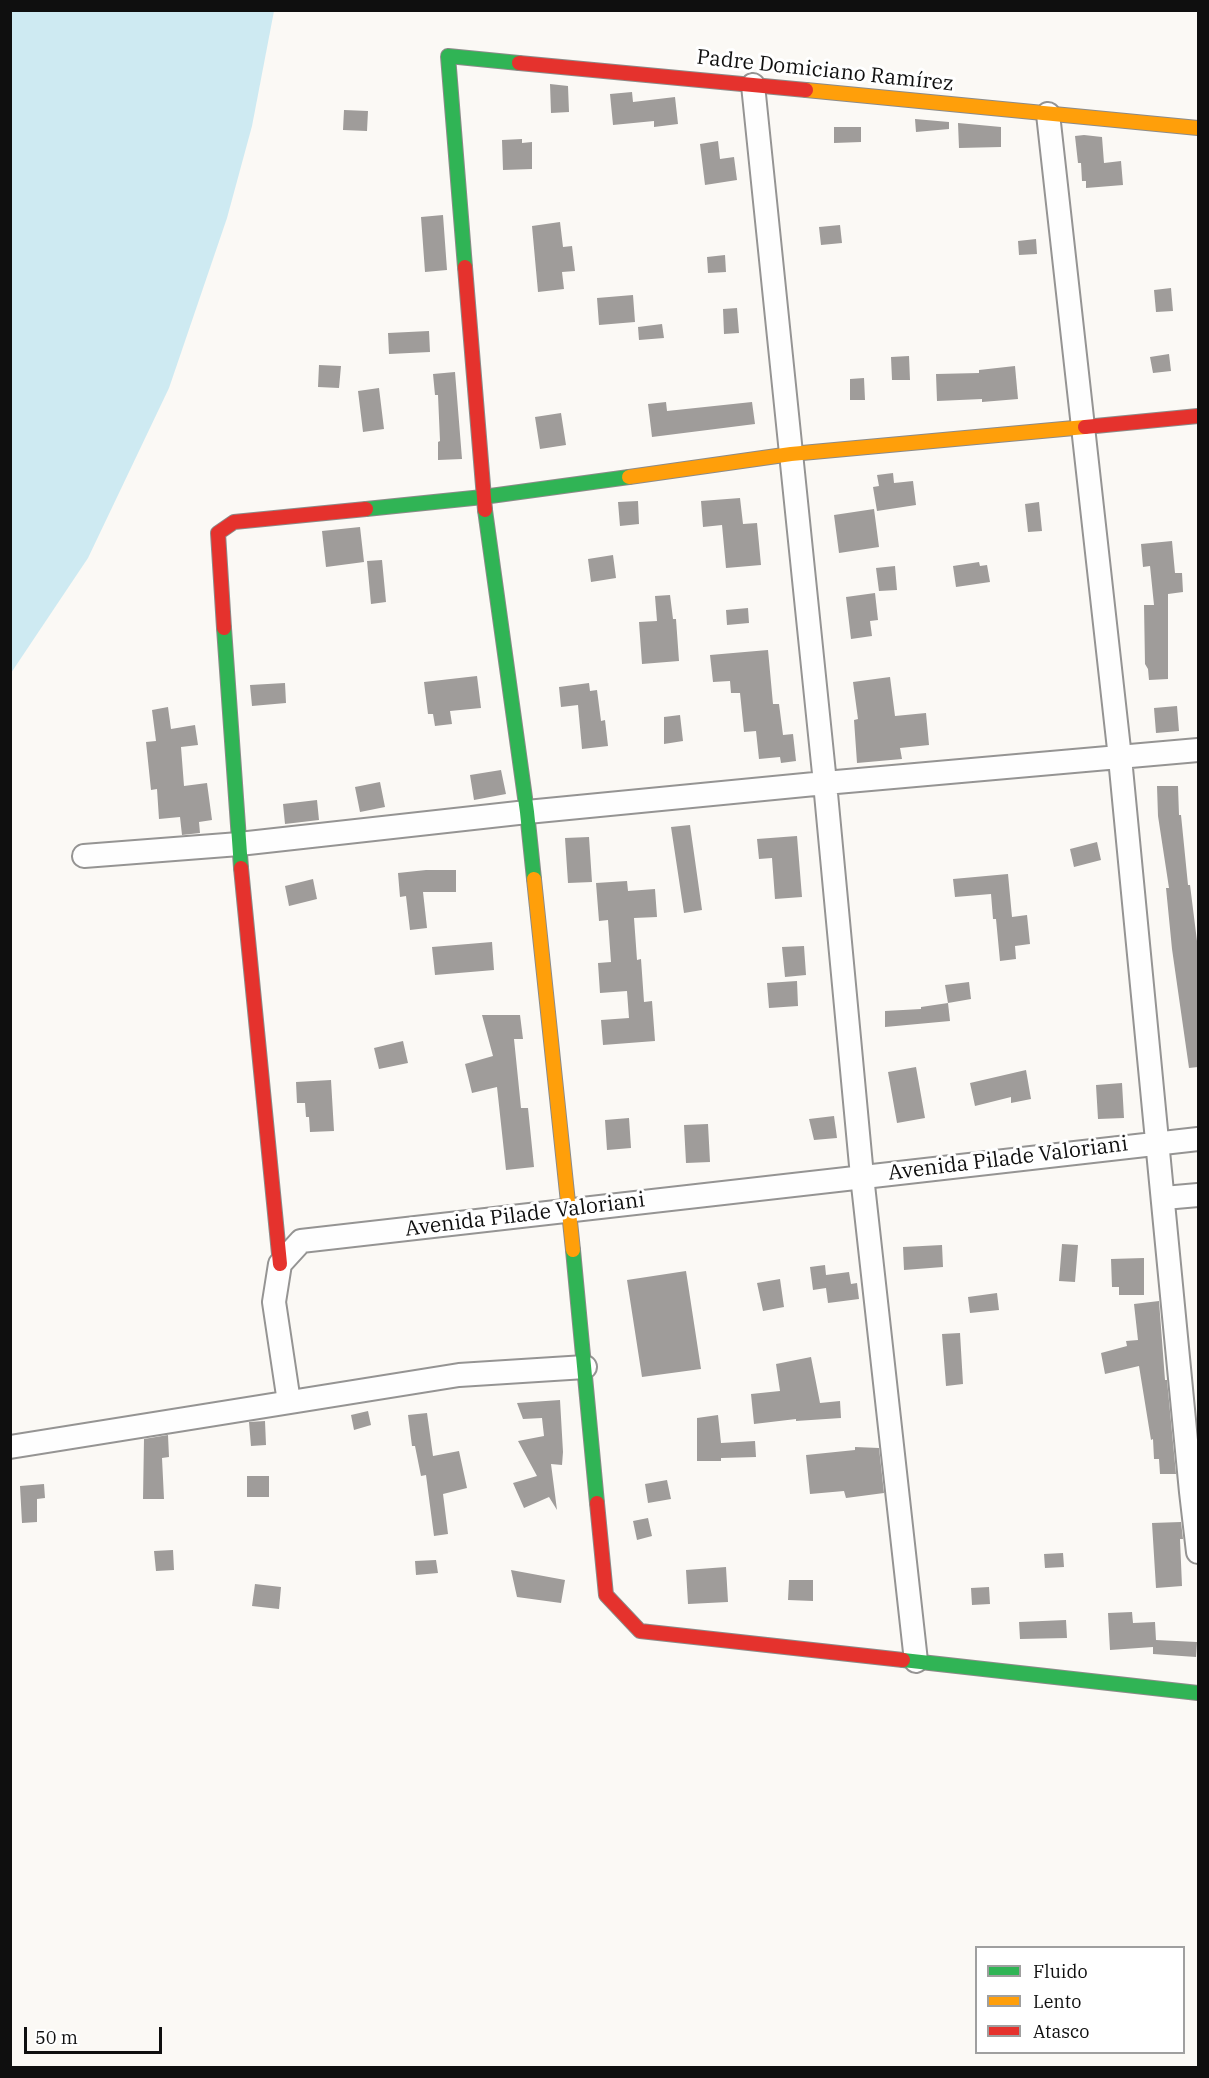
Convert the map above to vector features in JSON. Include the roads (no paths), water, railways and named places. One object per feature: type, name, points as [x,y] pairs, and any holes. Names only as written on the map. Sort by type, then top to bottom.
[{"type":"street","name":"Padre Domiciano Ramírez","points":[[483,496],[448,56],[1198,128]]},
{"type":"street","points":[[753,85],[825,783],[861,1176],[916,1661]]},
{"type":"street","points":[[1048,114],[1120,758],[1195,1492],[1198,1552]]},
{"type":"street","points":[[289,1402],[274,1302],[280,1264],[239,844],[218,533],[234,522],[483,496],[791,454],[1198,416]]},
{"type":"street","points":[[483,496],[526,812],[585,1367],[606,1595],[640,1631],[1198,1693]]},
{"type":"street","points":[[84,856],[239,844],[526,812],[1198,750]]},
{"type":"street","name":"Avenida Pilade Valoriani","points":[[280,1264],[301,1241],[1198,1139]]},
{"type":"street","points":[[1164,1198],[1198,1195]]},
{"type":"street","points":[[10,1448],[459,1376],[585,1367]]},
{"type":"water","points":[[11,10],[274,11],[252,126],[227,218],[169,388],[88,558],[11,673]]}]
